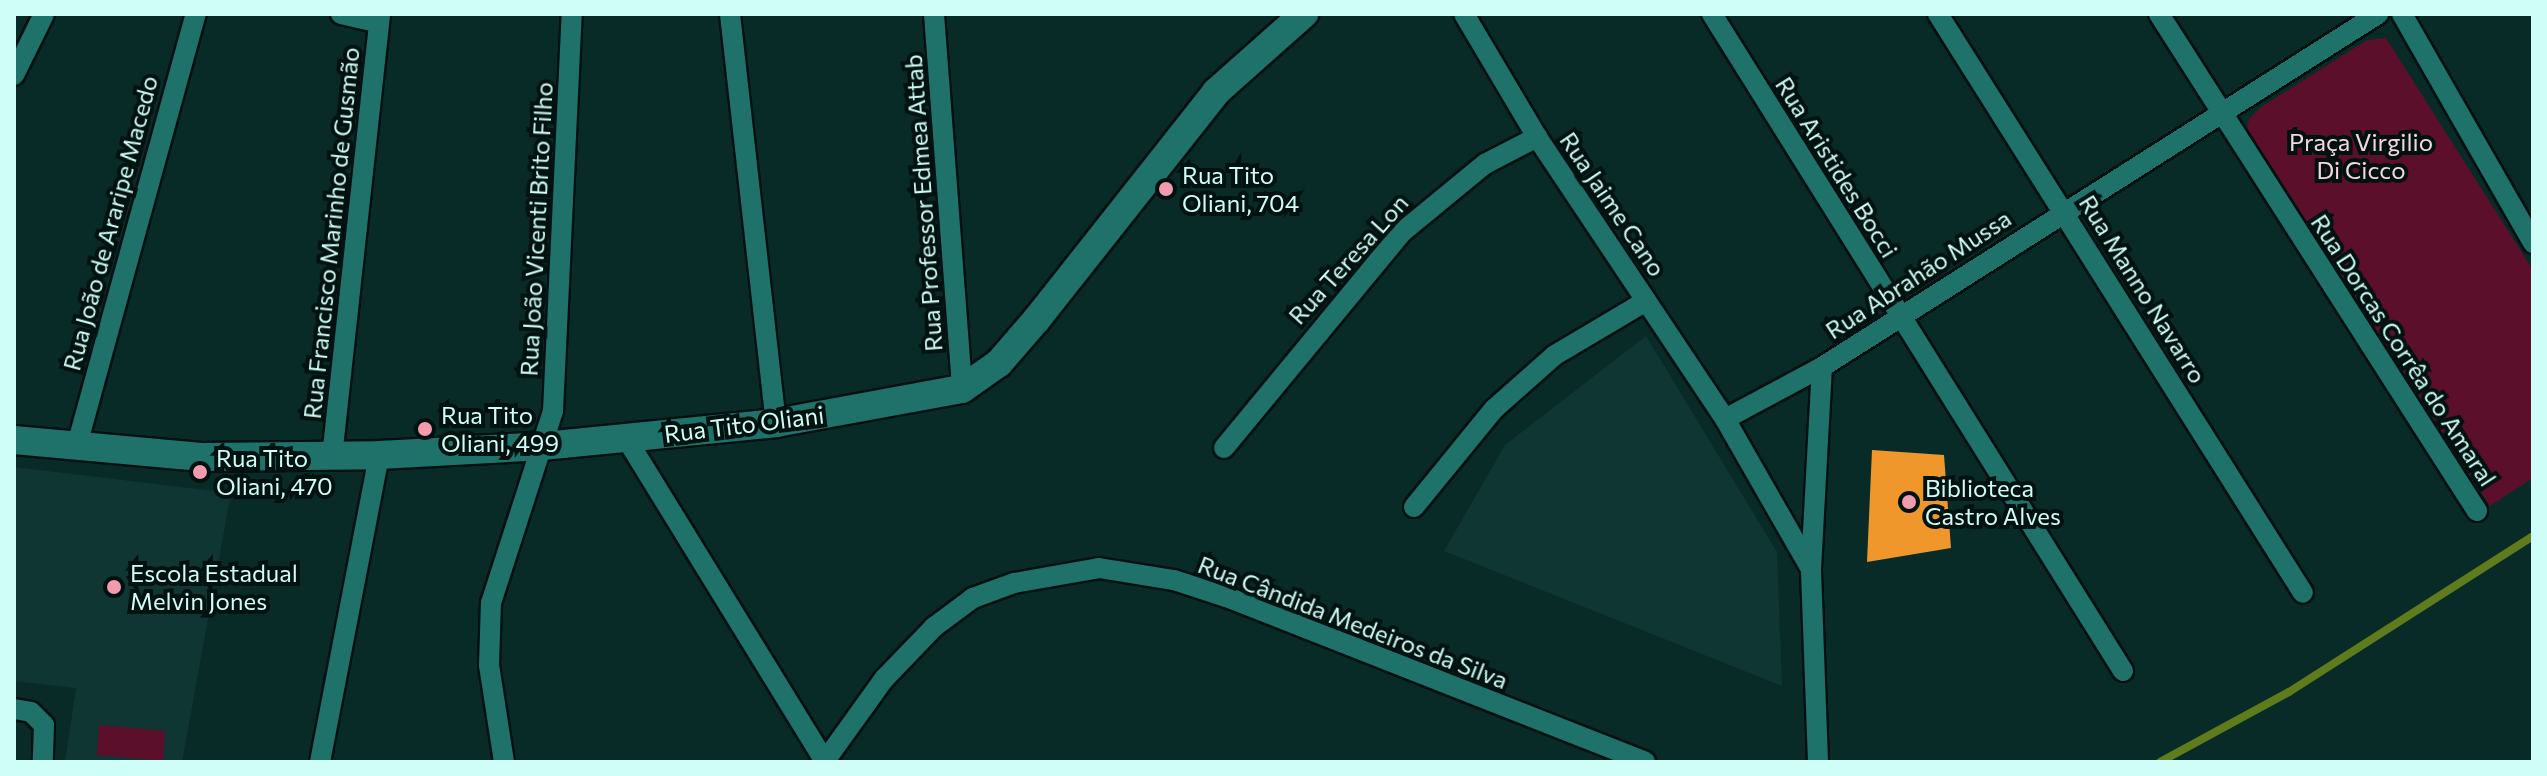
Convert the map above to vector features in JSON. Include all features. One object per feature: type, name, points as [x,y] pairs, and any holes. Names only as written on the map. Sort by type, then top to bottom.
[{"type":"street","points":[[14,75],[44,14]]},
{"type":"street","name":"Rua João de Araripe Macedo","points":[[77,445],[196,14]]},
{"type":"street","points":[[341,14],[380,19]]},
{"type":"street","name":"Rua João Vicenti Brito Filho","points":[[504,762],[489,665],[491,603],[553,411],[572,14]]},
{"type":"street","points":[[730,14],[776,423]]},
{"type":"street","name":"Rua Professor Edmea Attab","points":[[934,14],[962,389]]},
{"type":"street","name":"Rua Tito Oliani","points":[[14,440],[201,457],[379,455],[543,446],[776,423],[962,389],[999,363],[1037,319],[1216,92],[1304,14]]},
{"type":"street","name":"Rua Jaime Cano","points":[[1464,14],[1537,137],[1725,419],[1811,569]]},
{"type":"street","name":"Rua Aristides Bocci","points":[[1712,14],[2123,671]]},
{"type":"street","name":"Rua Manno Navarro","points":[[1938,14],[2303,593]]},
{"type":"street","name":"Rua Dorcas Corrêa do Amaral","points":[[2159,14],[2477,511]]},
{"type":"street","name":"Rua Abrahão Mussa","points":[[1818,762],[1811,569],[1822,367],[2063,210],[2378,14]]},
{"type":"street","points":[[2402,14],[2533,243]]},
{"type":"street","name":"Rua Francisco Marinho de Gusmão","points":[[332,457],[380,19]]},
{"type":"street","name":"Rua Teresa Lon","points":[[1224,448],[1401,233],[1485,164],[1537,137]]},
{"type":"street","points":[[1414,507],[1494,409],[1555,355],[1646,301]]},
{"type":"street","points":[[1725,419],[1822,367]]},
{"type":"street","points":[[626,438],[825,762]]},
{"type":"street","points":[[320,762],[379,455]]},
{"type":"street","name":"Rua Cândida Medeiros da Silva","points":[[825,762],[884,679],[934,627],[973,598],[1014,583],[1099,568],[1174,580],[1232,599],[1645,762]]},
{"type":"street","points":[[16,709],[44,725],[43,762]]},
{"type":"shaded area","points":[[1646,336],[1777,552],[1782,686],[1444,551],[1505,445]]},
{"type":"shaded area","name":"Escola Estadual Melvin Jones","points":[[14,467],[231,493],[182,762],[65,762],[76,688],[14,681]]},
{"type":"green space","name":"Praça Virgilio Di Cicco","points":[[2386,38],[2533,270],[2533,478],[2490,506],[2246,135],[2249,119],[2261,107],[2367,40]]},
{"type":"green space","points":[[99,725],[165,731],[163,761],[97,755]]},
{"type":"building","name":"Biblioteca Castro Alves","points":[[1872,450],[1944,455],[1951,548],[1867,562]]},
{"type":"waterway","points":[[2160,762],[2289,692],[2533,536]]},
{"type":"place","name":"Rua Tito Oliani, 704","points":[[1166,189]]},
{"type":"place","name":"Rua Tito Oliani, 499","points":[[425,429]]},
{"type":"place","name":"Rua Tito Oliani, 470","points":[[200,472]]},
{"type":"place","name":"Biblioteca Castro Alves","points":[[1909,502]]},
{"type":"place","name":"Escola Estadual Melvin Jones","points":[[114,587]]}]
